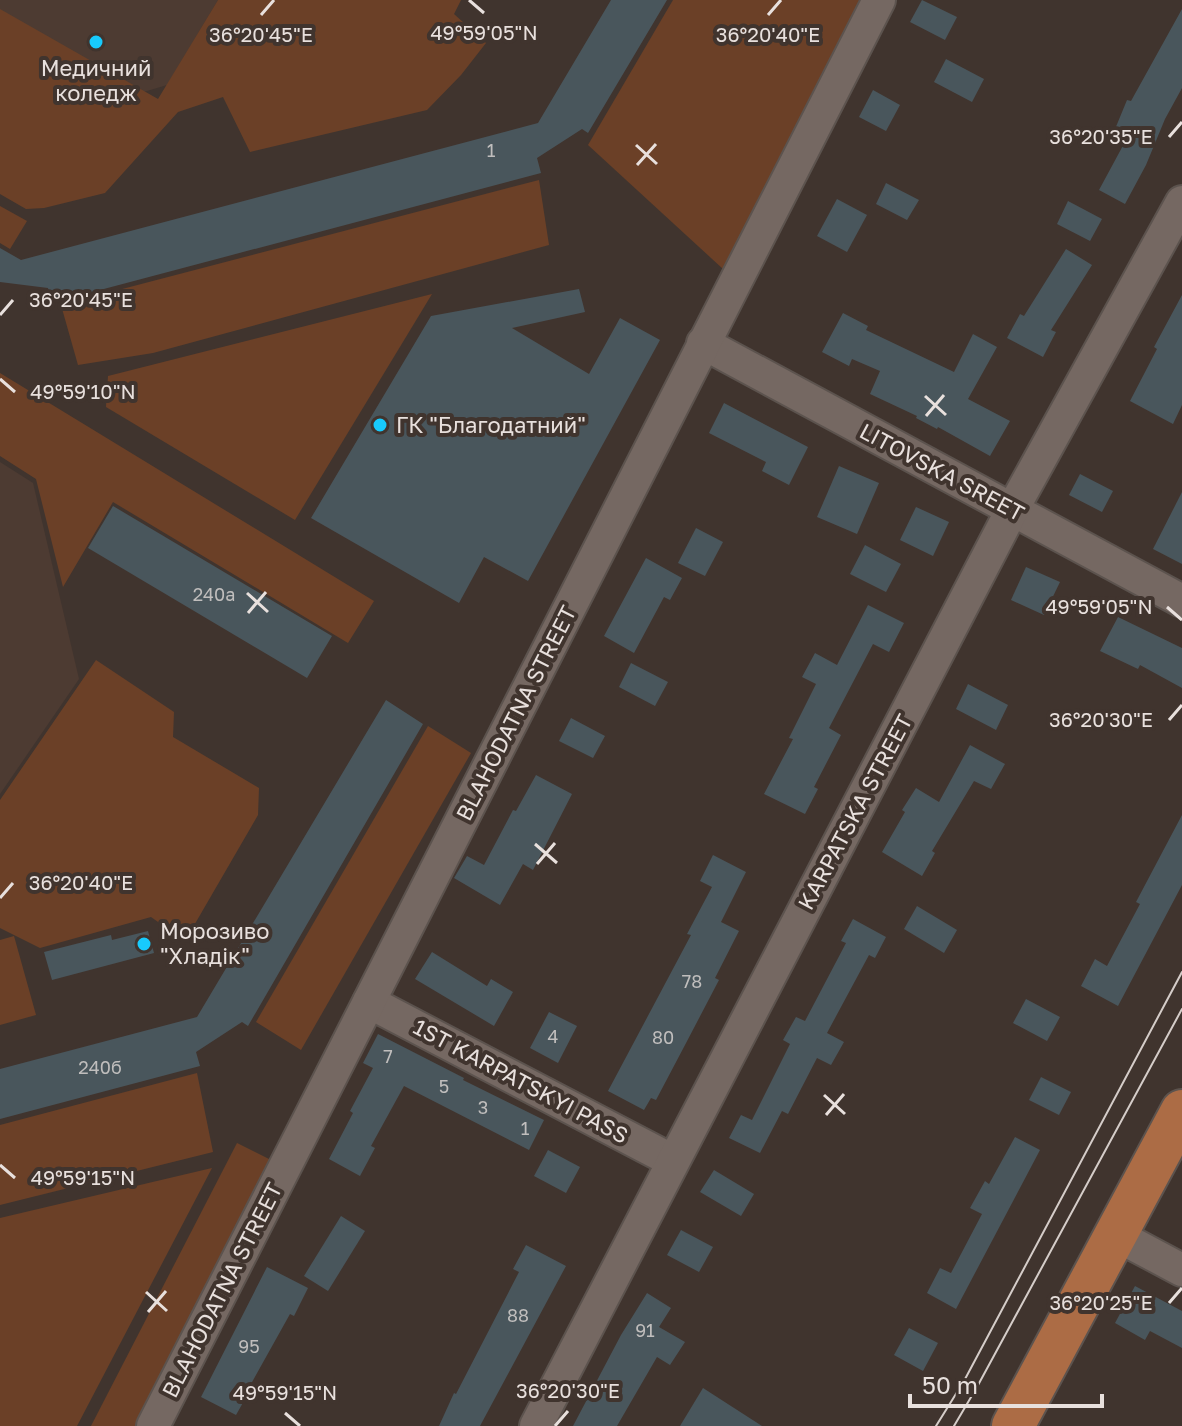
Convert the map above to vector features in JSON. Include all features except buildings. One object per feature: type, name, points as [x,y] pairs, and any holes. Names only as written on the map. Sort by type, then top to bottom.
[{"type":"main road","points":[[1013,1426],[1182,1111]]},
{"type":"street","name":"BLAHODATNA STREET","points":[[153,1426],[879,0]]},
{"type":"street","name":"KARPATSKA STREET","points":[[536,1426],[1012,510],[1182,202]]},
{"type":"street","name":"LITOVSKA SREET","points":[[703,343],[1182,601]]},
{"type":"street","name":"1ST KARPATSKYI PASS","points":[[369,1002],[673,1161]]},
{"type":"street","points":[[1116,1235],[1182,1270]]},
{"type":"shaded area","name":"Медичний коледж","points":[[0,0],[218,0],[167,85],[56,118],[0,86]]},
{"type":"shaded area","points":[[218,0],[461,0],[454,14],[486,43],[427,110],[250,152],[223,97],[178,112],[105,193],[44,208],[26,209],[0,194],[0,9],[158,99]]},
{"type":"shaded area","points":[[673,0],[863,0],[723,269],[588,145]]},
{"type":"shaded area","points":[[539,180],[549,245],[153,353],[78,365],[61,305]]},
{"type":"shaded area","points":[[0,206],[27,221],[10,249],[0,243]]},
{"type":"shaded area","points":[[432,294],[295,520],[106,407],[108,376]]},
{"type":"shaded area","points":[[0,373],[374,601],[348,643],[113,502],[63,587],[36,479],[0,456]]},
{"type":"shaded area","points":[[0,462],[33,483],[79,679],[0,794]]},
{"type":"shaded area","points":[[96,660],[174,712],[173,737],[259,788],[258,815],[185,941],[151,917],[40,948],[0,928],[0,800]]},
{"type":"shaded area","points":[[428,726],[471,753],[301,1050],[256,1022]]},
{"type":"shaded area","points":[[14,936],[36,1015],[0,1025],[0,940]]},
{"type":"shaded area","points":[[197,1073],[213,1152],[0,1205],[0,1125]]},
{"type":"shaded area","points":[[237,1143],[277,1163],[145,1426],[91,1426]]},
{"type":"shaded area","points":[[212,1168],[77,1426],[0,1426],[0,1218]]},
{"type":"tram line","points":[[936,1426],[964,1381],[1182,972]]},
{"type":"tram line","points":[[954,1426],[1182,1009]]},
{"type":"place","name":"Медичний коледж","points":[[96,42]]},
{"type":"place","name":"ГК \"Благодатний\"","points":[[380,425]]},
{"type":"place","name":"Морозиво \"Хладік\"","points":[[144,944]]}]
